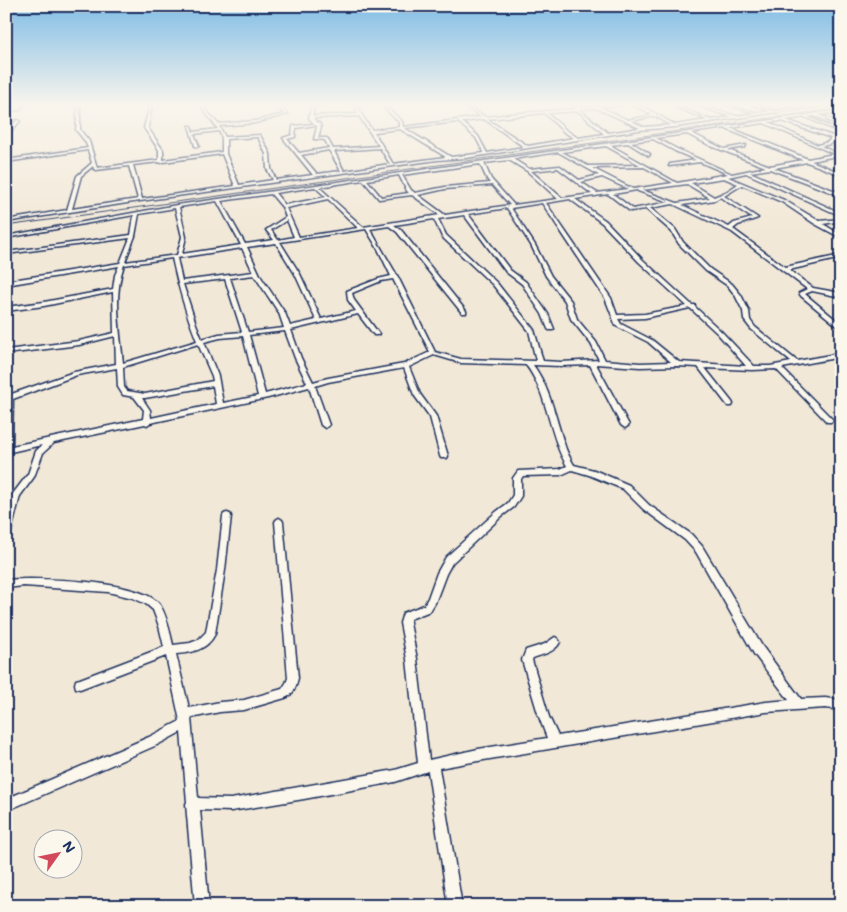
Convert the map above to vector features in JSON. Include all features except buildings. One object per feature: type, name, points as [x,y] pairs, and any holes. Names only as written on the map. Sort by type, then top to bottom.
[{"type":"street","points":[[159,148],[161,162]]},
{"type":"street","points":[[224,148],[224,153],[238,187]]},
{"type":"street","points":[[265,148],[268,154],[269,169],[276,182]]},
{"type":"street","points":[[294,148],[316,176]]},
{"type":"street","points":[[299,154],[370,148]]},
{"type":"street","points":[[379,148],[393,166]]},
{"type":"street","points":[[433,148],[450,158]]},
{"type":"street","points":[[483,148],[486,154]]},
{"type":"street","points":[[6,221],[140,200],[524,148]]},
{"type":"street","points":[[6,237],[177,206],[585,148]]},
{"type":"street","points":[[613,148],[677,184]]},
{"type":"street","points":[[638,148],[650,155]]},
{"type":"street","points":[[673,148],[730,174]]},
{"type":"street","points":[[718,148],[841,194]]},
{"type":"street","points":[[724,150],[737,148]]},
{"type":"street","points":[[775,148],[841,174]]},
{"type":"street","points":[[820,148],[840,155]]},
{"type":"street","points":[[6,161],[90,149],[98,169],[224,153]]},
{"type":"street","points":[[330,150],[343,172]]},
{"type":"street","points":[[558,152],[602,176],[675,203],[730,229],[811,289],[841,295]]},
{"type":"street","points":[[6,283],[435,217],[677,184],[840,155]]},
{"type":"street","points":[[510,159],[528,170],[561,199]]},
{"type":"street","points":[[670,165],[701,161]]},
{"type":"street","points":[[482,162],[489,179],[510,206],[534,245],[549,276],[568,301],[574,320],[594,343],[603,362]]},
{"type":"street","points":[[69,211],[79,176],[94,163]]},
{"type":"street","points":[[131,165],[140,200]]},
{"type":"street","points":[[585,167],[646,166]]},
{"type":"street","points":[[528,170],[558,167],[596,195]]},
{"type":"street","points":[[746,172],[841,215]]},
{"type":"street","points":[[400,174],[413,195],[434,207],[444,216]]},
{"type":"street","points":[[579,181],[602,176]]},
{"type":"street","points":[[723,176],[783,201],[817,224],[841,237]]},
{"type":"street","points":[[364,179],[380,198],[413,195],[445,188],[494,184]]},
{"type":"street","points":[[688,182],[715,199]]},
{"type":"street","points":[[609,193],[632,210],[715,199],[735,190],[742,183]]},
{"type":"street","points":[[316,186],[365,228],[395,277],[433,353]]},
{"type":"street","points":[[272,192],[284,207],[297,238]]},
{"type":"street","points":[[721,196],[756,218],[736,224],[730,229]]},
{"type":"street","points":[[284,207],[328,198]]},
{"type":"street","points":[[571,198],[604,222],[641,261],[694,306],[752,368]]},
{"type":"street","points":[[218,200],[244,246],[256,273],[282,312],[325,425]]},
{"type":"street","points":[[543,202],[608,298],[619,327],[650,341],[677,364]]},
{"type":"street","points":[[177,206],[184,237],[176,256],[180,284],[210,362],[220,406]]},
{"type":"street","points":[[646,208],[673,230],[693,257],[730,285],[740,300],[747,320],[753,328],[796,364]]},
{"type":"street","points":[[137,213],[133,236],[120,265],[116,290],[116,334],[120,387],[125,393],[136,396],[160,395],[216,382]]},
{"type":"street","points":[[465,213],[508,270],[524,283],[545,314],[551,330]]},
{"type":"street","points":[[288,217],[268,230],[278,241],[304,286],[318,321]]},
{"type":"street","points":[[435,217],[444,236],[495,284],[532,331],[540,363]]},
{"type":"street","points":[[817,224],[841,220]]},
{"type":"street","points":[[390,224],[399,232],[464,312]]},
{"type":"street","points":[[6,254],[133,236]]},
{"type":"street","points":[[785,270],[841,256]]},
{"type":"street","points":[[180,284],[256,273]]},
{"type":"street","points":[[376,334],[351,300],[349,291],[395,277]]},
{"type":"street","points":[[227,278],[246,334],[262,397]]},
{"type":"street","points":[[811,289],[802,293],[803,295],[841,327]]},
{"type":"street","points":[[6,309],[58,302],[116,290]]},
{"type":"street","points":[[615,317],[666,313],[694,306]]},
{"type":"street","points":[[359,312],[288,328],[246,334],[225,334],[200,340],[118,366],[76,373],[8,398],[7,450],[147,422],[262,397],[311,384],[406,366],[433,353],[461,361],[528,363],[603,362],[640,365],[677,364],[752,368],[778,367],[840,355]]},
{"type":"street","points":[[6,352],[79,342],[116,334]]},
{"type":"street","points":[[528,363],[536,371],[556,424],[561,445],[571,467]]},
{"type":"street","points":[[592,363],[625,425]]},
{"type":"street","points":[[700,365],[730,404]]},
{"type":"street","points":[[406,366],[418,395],[433,416],[444,456]]},
{"type":"street","points":[[778,367],[828,420]]},
{"type":"street","points":[[136,396],[147,410],[147,422]]},
{"type":"street","points":[[6,536],[16,495],[31,475],[40,451],[54,440]]},
{"type":"street","points":[[28,446],[40,451]]},
{"type":"street","points":[[455,906],[428,766],[405,623],[406,616],[427,608],[449,560],[498,514],[511,505],[518,491],[518,475],[521,473],[561,472],[571,467],[592,472],[626,486],[646,507],[688,537],[699,549],[758,650],[799,705]]},
{"type":"street","points":[[80,684],[170,650],[201,644],[210,634],[221,570],[227,516]]},
{"type":"street","points":[[6,804],[153,741],[185,719],[220,707],[244,705],[285,693],[291,686],[293,678],[280,522]]},
{"type":"street","points":[[6,584],[24,582],[108,588],[134,594],[149,601],[156,607],[164,626],[185,719],[202,906]]},
{"type":"street","points":[[555,642],[548,648],[530,654],[528,660],[544,717],[555,743]]},
{"type":"street","points":[[192,804],[231,805],[395,776],[478,754],[555,743],[766,707],[841,705]]},
{"type":"railway","points":[[6,226],[561,148]]}]
